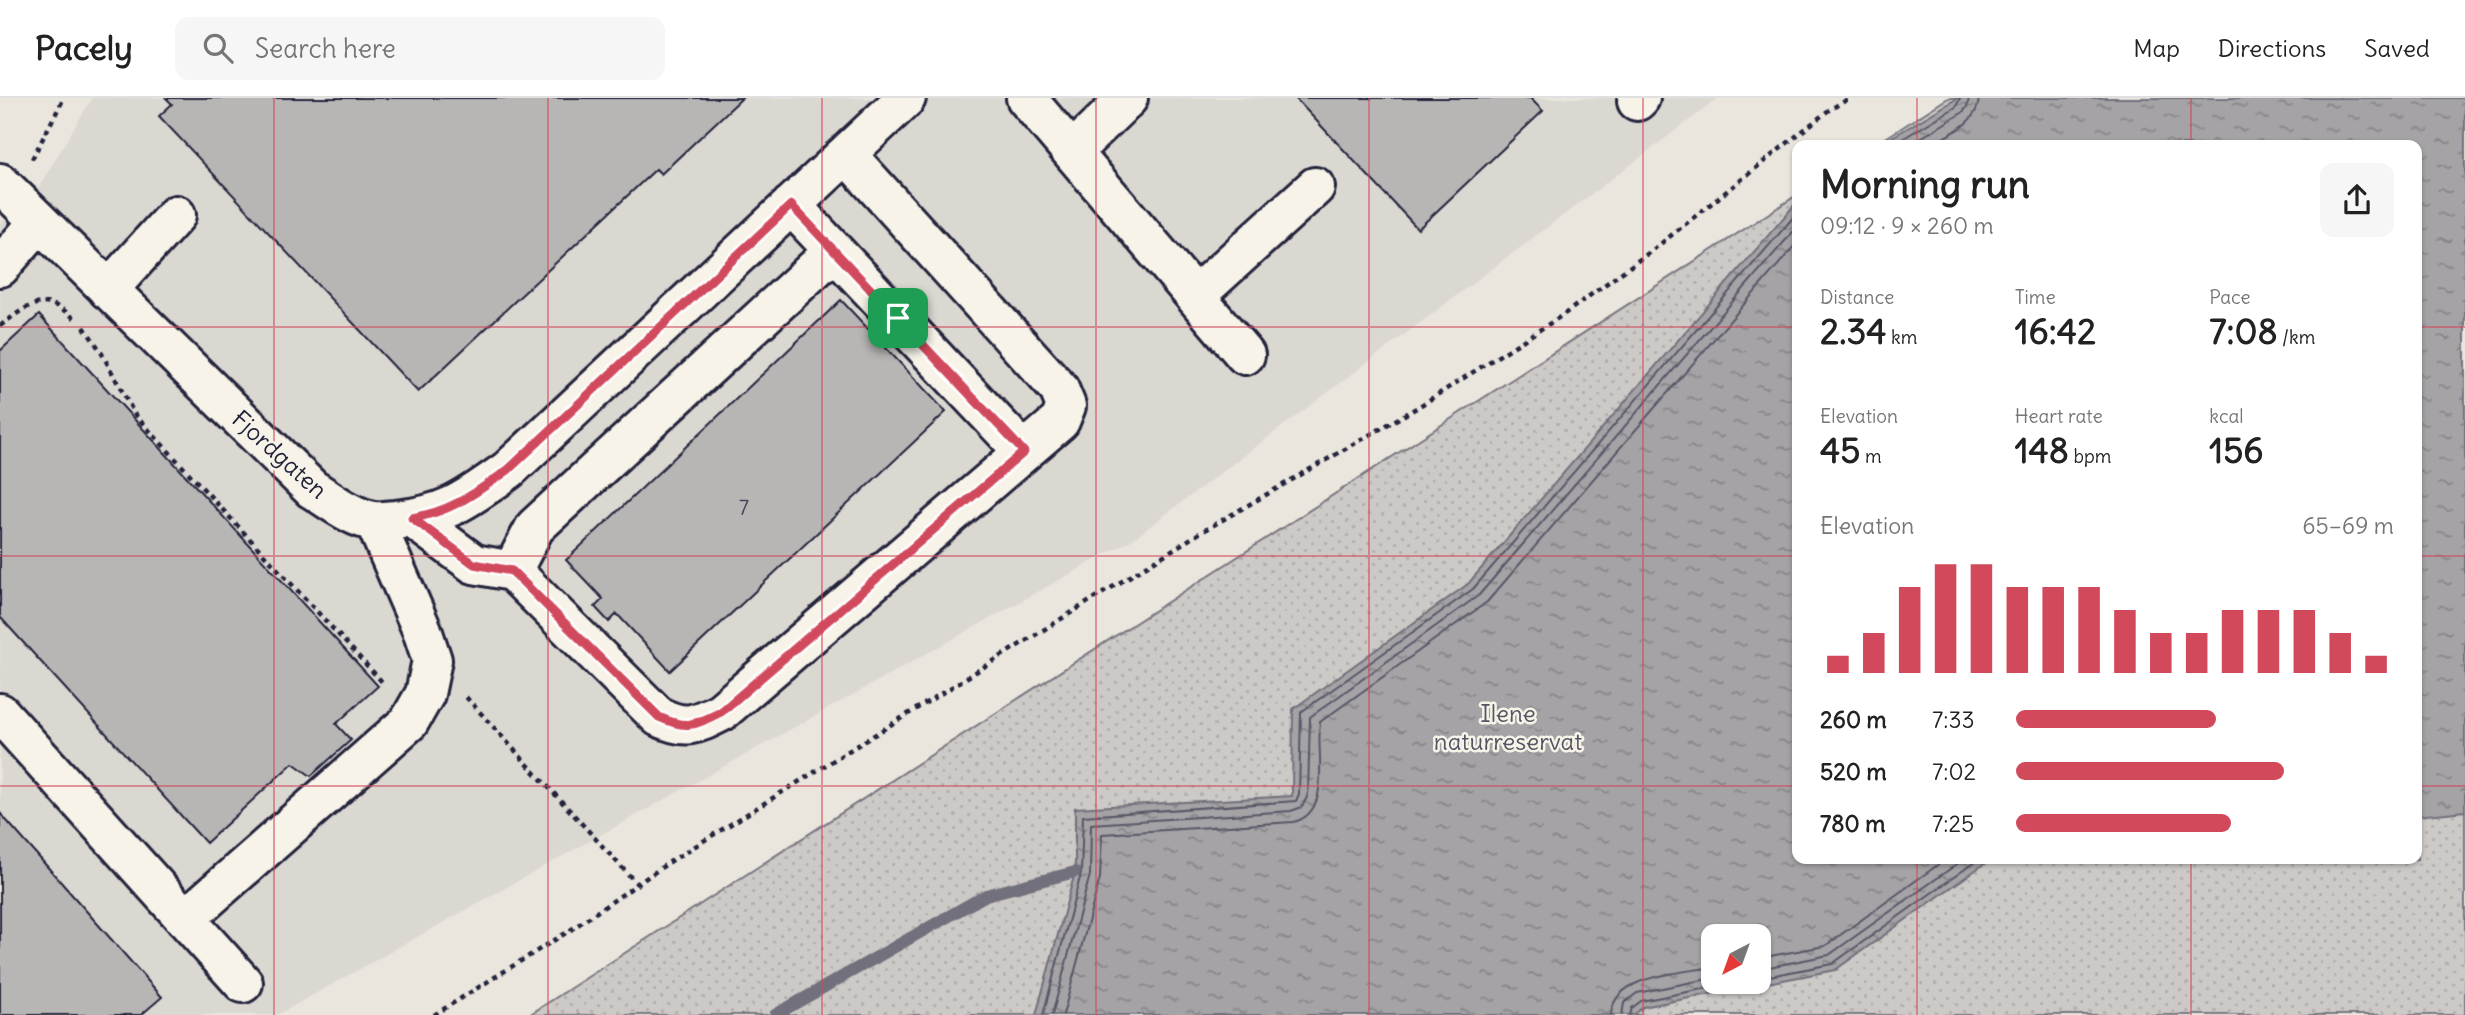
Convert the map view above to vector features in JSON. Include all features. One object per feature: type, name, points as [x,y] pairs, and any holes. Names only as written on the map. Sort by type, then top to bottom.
[{"type":"street","points":[[185,919],[409,722],[425,694],[432,660],[422,630],[374,522],[437,514],[468,498],[508,470],[906,98]]},
{"type":"street","points":[[1026,98],[1245,355]]},
{"type":"street","points":[[1072,152],[1128,98]]},
{"type":"street","points":[[412,518],[474,564],[512,571],[659,717],[678,726],[696,724],[721,712],[1060,421],[1066,406],[1059,389],[846,154]]},
{"type":"street","name":"Fjordgaten","points":[[0,183],[312,489],[350,512],[374,522]]},
{"type":"street","points":[[1195,296],[1315,187]]},
{"type":"street","points":[[791,205],[1024,452]]},
{"type":"street","points":[[108,290],[176,215]]},
{"type":"street","points":[[0,267],[38,223]]},
{"type":"street","points":[[512,571],[535,527],[834,251]]},
{"type":"street","points":[[0,713],[243,983]]},
{"type":"path","points":[[32,160],[64,98]]},
{"type":"path","points":[[434,1015],[569,931],[637,884],[1198,534],[1418,407],[1563,316],[1654,249],[1829,110],[1850,98]]},
{"type":"path","points":[[0,326],[21,309],[38,302],[55,306],[74,317],[100,349],[135,415],[383,684],[420,704]]},
{"type":"path","points":[[432,660],[637,884]]},
{"type":"shaded area","points":[[92,98],[1719,98],[1133,539],[277,1015],[0,1015],[0,223],[25,210]]},
{"type":"green space","name":"Ilene naturreservat","points":[[1948,98],[2465,98],[2465,1015],[529,1015],[1792,198],[1792,864],[2422,864],[2422,140],[1883,140]]},
{"type":"water","points":[[1958,98],[2465,98],[2465,811],[2422,815],[2422,140],[1887,140]]},
{"type":"water","points":[[1792,208],[1792,864],[1984,864],[1835,970],[1771,982],[1771,924],[1701,924],[1701,994],[1710,994],[1643,1007],[1634,1015],[1036,1015],[1075,872],[1075,808],[1292,796],[1293,709],[1468,584]]},
{"type":"building","points":[[166,98],[742,98],[661,174],[656,169],[418,392],[159,116],[172,104]]},
{"type":"building","points":[[1295,98],[1530,98],[1543,111],[1418,229]]},
{"type":"building","points":[[841,300],[946,412],[670,671],[617,614],[609,622],[595,607],[603,599],[566,560]]},
{"type":"building","points":[[39,315],[378,686],[336,724],[351,740],[311,776],[293,763],[206,843],[0,617],[0,351]]},
{"type":"building","points":[[0,813],[162,997],[141,1015],[0,1015]]},
{"type":"waterway","points":[[775,1015],[986,895],[1075,872]]},
{"type":"route","points":[[791,205],[898,318],[1024,452],[721,712],[696,724],[678,726],[659,717],[512,571],[474,564],[412,518],[437,514],[468,498],[508,470],[791,205]]}]
